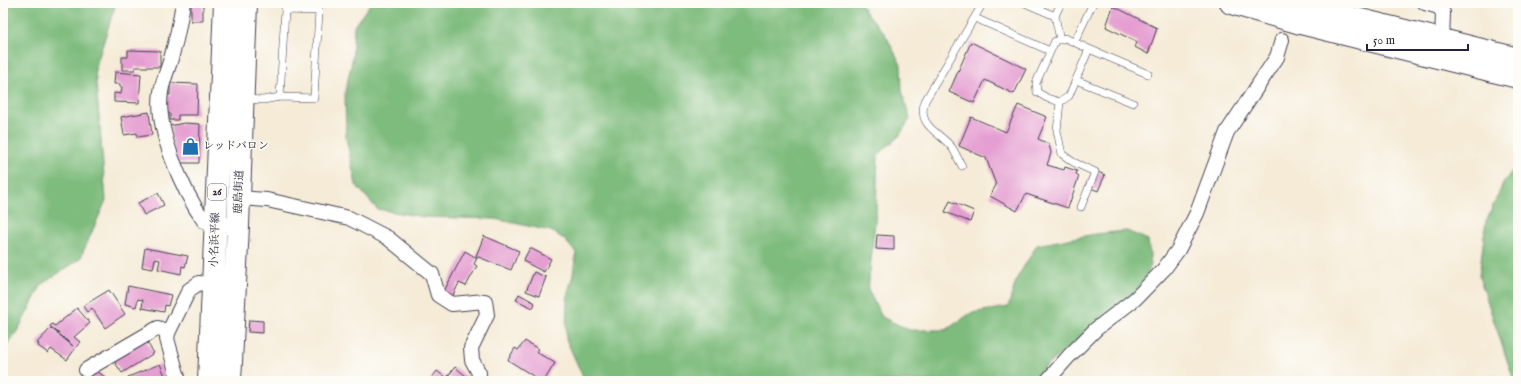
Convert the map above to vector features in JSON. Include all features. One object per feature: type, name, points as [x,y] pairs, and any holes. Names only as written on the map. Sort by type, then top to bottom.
[{"type":"main road","name":"小名浜平線","points":[[209,381],[225,3]]},
{"type":"main road","name":"鹿島街道","points":[[230,381],[238,226],[246,3]]},
{"type":"main road","points":[[1231,3],[1311,26],[1518,77]]},
{"type":"main road","points":[[1292,3],[1518,59]]},
{"type":"street","points":[[183,3],[174,50],[161,92],[160,120],[174,163],[190,202],[204,221],[238,226]]},
{"type":"street","points":[[1425,3],[1439,7],[1443,13],[1442,41]]},
{"type":"street","points":[[1048,381],[1069,356],[1096,329],[1136,299],[1164,269],[1178,250],[1200,207],[1227,132],[1277,57],[1282,40]]},
{"type":"street","points":[[239,198],[267,200],[349,218],[388,238],[432,274],[438,295],[452,304],[485,301],[487,315],[471,348],[472,360],[479,373],[478,381]]},
{"type":"street","points":[[179,381],[167,339],[168,333],[188,290],[199,283],[235,288]]},
{"type":"street","points":[[86,370],[158,328],[168,333]]},
{"type":"lane","points":[[243,98],[263,100],[280,97],[314,98],[319,11],[322,3]]},
{"type":"lane","points":[[962,166],[952,148],[925,122],[922,111],[925,101],[983,3]]},
{"type":"lane","points":[[1025,3],[1055,16]]},
{"type":"lane","points":[[1060,40],[1055,16],[1061,3]]},
{"type":"lane","points":[[1075,41],[1093,3]]},
{"type":"lane","points":[[280,97],[286,6],[319,11]]},
{"type":"lane","points":[[974,18],[1050,51]]},
{"type":"lane","points":[[1060,102],[1047,98],[1037,92],[1036,83],[1055,41],[1065,38],[1075,41],[1148,74]]},
{"type":"lane","points":[[1060,102],[1069,96],[1090,49]]},
{"type":"lane","points":[[1076,80],[1133,103]]},
{"type":"lane","points":[[1060,102],[1057,131],[1062,154],[1073,162],[1095,172],[1081,207]]},
{"type":"green space","points":[[3,3],[116,3],[95,69],[106,200],[80,259],[42,284],[18,330],[3,351]]},
{"type":"green space","points":[[371,3],[861,3],[865,11],[885,34],[901,65],[902,91],[910,119],[899,136],[878,155],[876,212],[868,290],[882,317],[909,330],[946,330],[971,313],[1008,307],[1017,278],[1037,245],[1095,234],[1127,231],[1148,240],[1151,265],[1142,286],[1041,370],[1038,381],[582,381],[583,377],[566,339],[567,296],[573,275],[576,253],[564,239],[551,231],[495,219],[424,217],[377,209],[356,185],[346,138],[345,93],[352,61],[354,26]]},
{"type":"green space","points":[[1518,163],[1518,381],[1514,381],[1479,276],[1486,221],[1504,182]]},
{"type":"building","points":[[191,3],[203,3],[203,21],[191,21]]},
{"type":"building","points":[[1113,6],[1157,28],[1148,54],[1135,47],[1137,42],[1106,27]]},
{"type":"building","points":[[971,42],[1026,69],[1014,94],[985,80],[974,103],[949,92]]},
{"type":"building","points":[[128,50],[160,51],[160,67],[135,67],[135,70],[122,70],[122,57],[128,57]]},
{"type":"building","points":[[115,72],[141,74],[139,103],[114,102],[114,93],[121,94],[122,87],[120,87],[120,84],[114,84]]},
{"type":"building","points":[[170,83],[198,84],[197,115],[178,115],[178,120],[170,120],[170,114],[167,111],[167,95],[170,95]]},
{"type":"building","points":[[1018,105],[1047,117],[1038,139],[1049,144],[1051,153],[1047,165],[1064,170],[1065,167],[1077,171],[1076,174],[1079,176],[1068,208],[1026,194],[1017,211],[990,196],[996,185],[986,158],[959,146],[971,117],[1006,132]]},
{"type":"building","points":[[149,112],[152,135],[137,137],[137,133],[124,135],[121,117]]},
{"type":"building","points":[[184,123],[200,124],[199,163],[176,163],[170,126]]},
{"type":"building","points":[[1093,170],[1105,175],[1098,191],[1086,186]]},
{"type":"building","points":[[158,193],[164,205],[144,215],[138,203]]},
{"type":"building","points":[[950,201],[974,211],[970,222],[945,212]]},
{"type":"building","points":[[877,235],[894,236],[894,250],[876,249]]},
{"type":"building","points":[[484,236],[519,251],[511,270],[476,256]]},
{"type":"building","points":[[145,248],[188,256],[185,267],[182,266],[181,274],[158,269],[160,260],[155,259],[153,269],[142,267]]},
{"type":"building","points":[[530,248],[551,259],[544,272],[523,261]]},
{"type":"building","points":[[465,251],[477,258],[474,264],[477,266],[466,286],[459,283],[452,297],[443,293]]},
{"type":"building","points":[[534,272],[546,277],[539,296],[526,291]]},
{"type":"building","points":[[128,286],[171,295],[168,306],[165,305],[164,312],[142,308],[143,300],[138,299],[136,307],[125,304]]},
{"type":"building","points":[[109,290],[125,314],[105,328],[92,308],[87,312],[83,306]]},
{"type":"building","points":[[519,294],[535,303],[533,308],[516,300]]},
{"type":"building","points":[[77,308],[90,323],[74,337],[80,342],[67,360],[51,349],[48,353],[38,346],[39,344],[37,343],[51,328],[73,346],[50,326],[52,324],[55,326]]},
{"type":"building","points":[[249,320],[263,321],[263,333],[248,332]]},
{"type":"building","points":[[144,338],[154,353],[122,373],[112,358]]},
{"type":"building","points":[[525,341],[538,349],[536,352],[555,363],[544,381],[541,381],[508,360],[515,348],[518,350]]},
{"type":"building","points":[[160,364],[166,378],[158,381],[129,381],[128,377]]},
{"type":"building","points":[[92,367],[106,378],[103,381],[81,381]]},
{"type":"building","points":[[455,367],[467,377],[464,381],[454,381],[448,376]]},
{"type":"building","points":[[437,371],[450,381],[429,381]]},
{"type":"place","name":"レッドバロン","points":[[190,146]]}]
